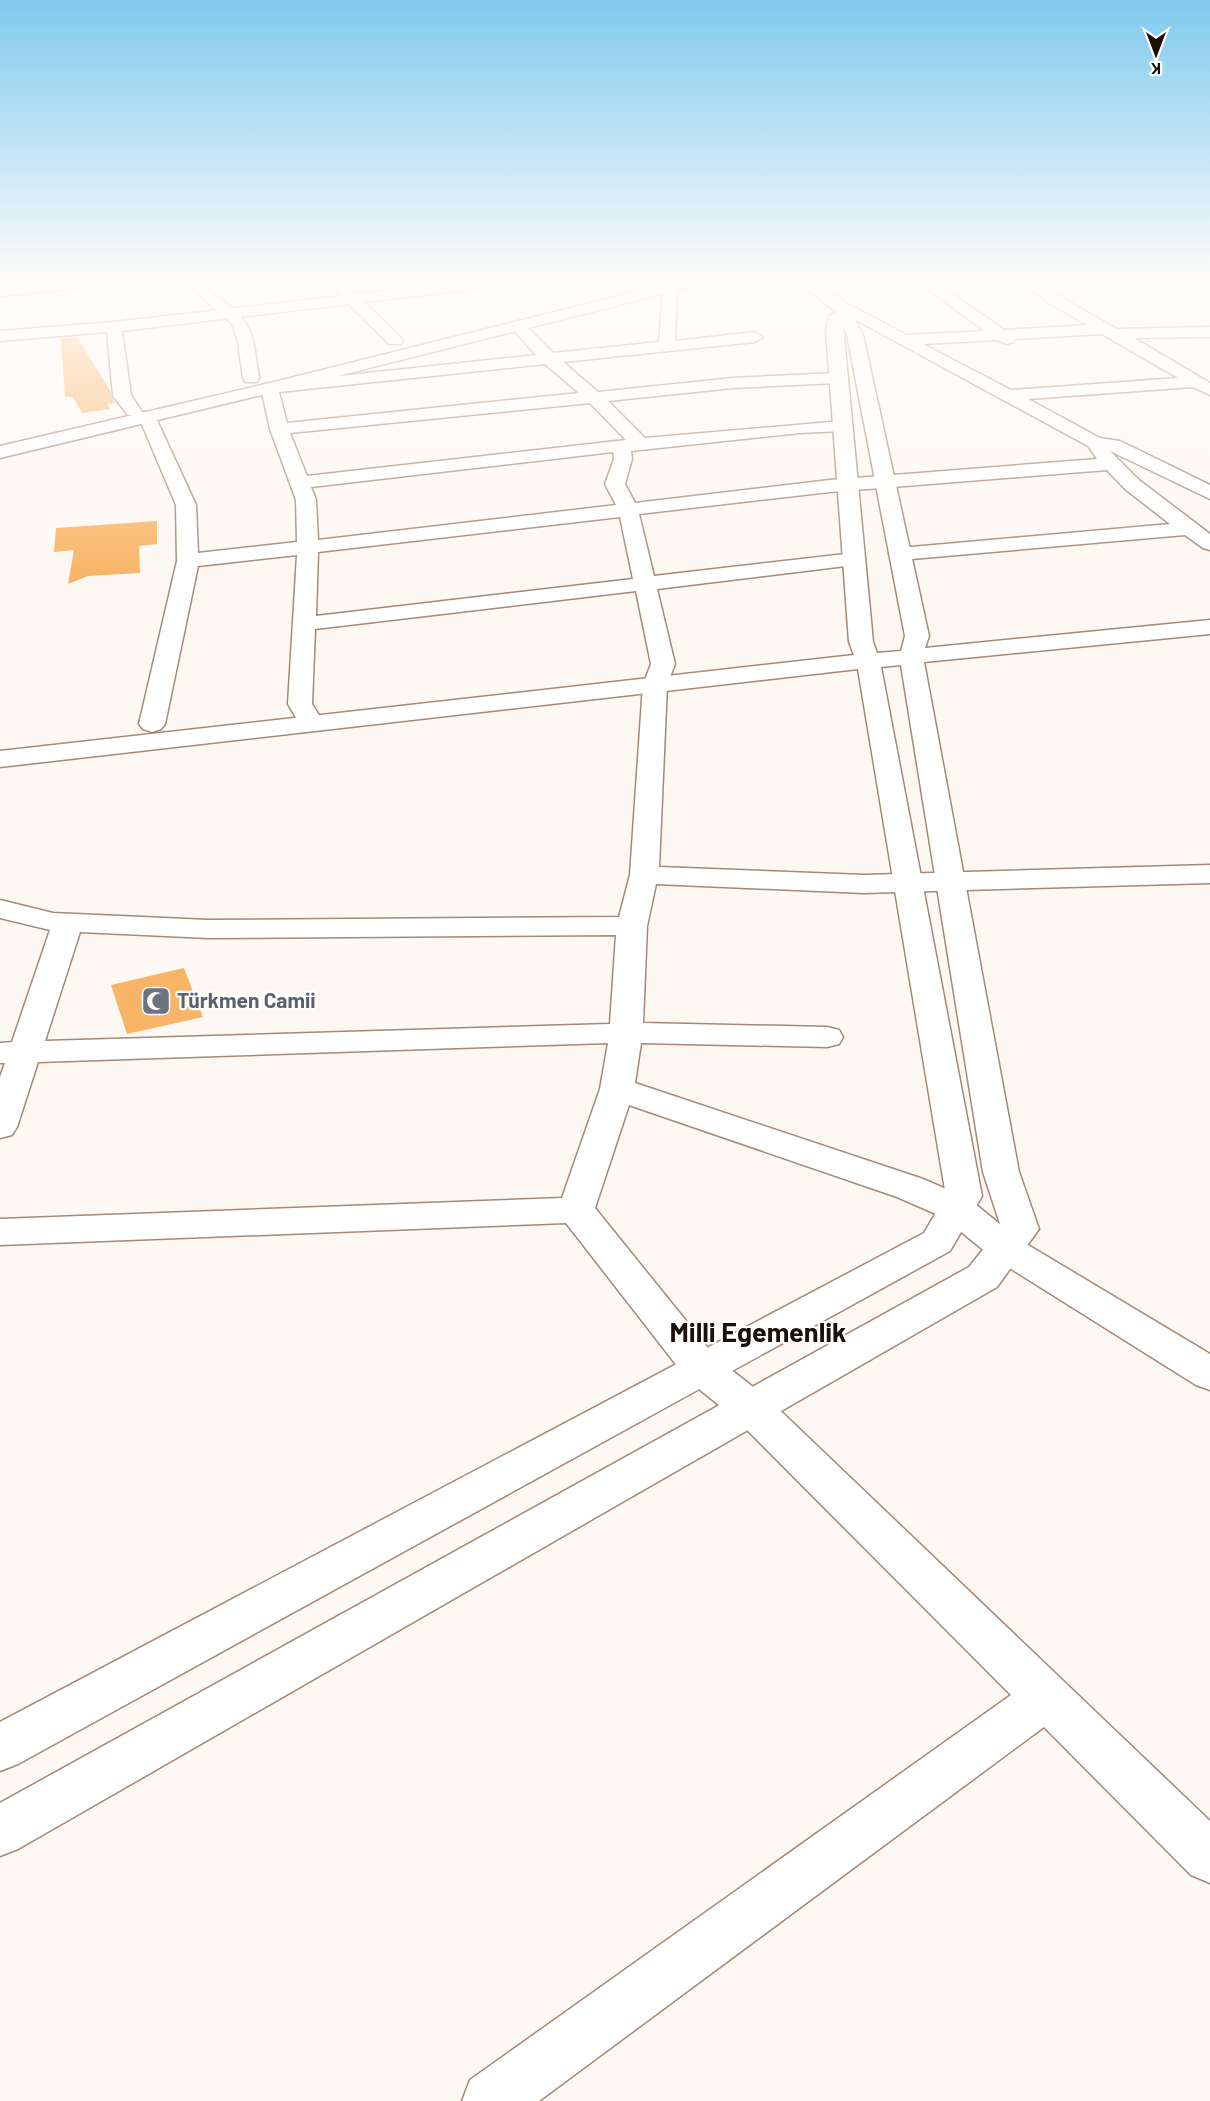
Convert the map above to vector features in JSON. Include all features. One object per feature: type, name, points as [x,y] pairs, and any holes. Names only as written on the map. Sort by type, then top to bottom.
[{"type":"street","points":[[120,377],[122,396],[140,414],[186,505],[188,561],[152,724]]},
{"type":"street","points":[[0,452],[140,414],[254,377]]},
{"type":"street","points":[[0,442],[270,388],[314,377]]},
{"type":"street","points":[[270,388],[372,377]]},
{"type":"street","points":[[570,377],[594,397],[631,445]]},
{"type":"street","points":[[0,1831],[983,1277],[1020,1229],[1001,1172],[950,883],[900,554],[864,377]]},
{"type":"street","points":[[971,377],[1094,442],[1113,445],[1210,493]]},
{"type":"street","points":[[1185,377],[1210,390]]},
{"type":"street","points":[[0,1748],[937,1242],[964,1196],[865,652],[854,559],[838,378],[733,383],[279,429]]},
{"type":"street","points":[[1005,396],[1194,382]]},
{"type":"street","points":[[270,388],[279,429],[306,500],[308,547],[304,624],[305,713]]},
{"type":"street","points":[[300,483],[631,445],[842,426]]},
{"type":"street","points":[[1094,442],[1132,483],[1210,544]]},
{"type":"street","points":[[576,1210],[617,1089],[626,1033],[632,926],[644,875],[659,674],[645,583],[628,509],[615,484],[623,459],[631,445]]},
{"type":"street","points":[[188,561],[848,485],[1112,464]]},
{"type":"street","points":[[1132,483],[1179,477]]},
{"type":"street","points":[[900,554],[1190,528]]},
{"type":"street","points":[[304,624],[854,559]]},
{"type":"street","points":[[0,739],[152,724],[305,713],[865,652],[1210,607]]},
{"type":"street","points":[[914,646],[1210,627]]},
{"type":"street","points":[[0,759],[305,713]]},
{"type":"street","points":[[644,875],[864,884],[1210,874]]},
{"type":"street","points":[[0,909],[68,923],[208,929],[632,926]]},
{"type":"street","points":[[0,1127],[12,1053],[68,923]]},
{"type":"street","points":[[12,1053],[626,1033],[827,1037]]},
{"type":"street","points":[[617,1089],[910,1188],[956,1208],[1005,1248],[1210,1374]]},
{"type":"street","points":[[0,1232],[576,1210]]},
{"type":"street","points":[[576,1210],[702,1369],[751,1408],[1210,1857]]},
{"type":"street","points":[[491,2101],[1047,1697]]},
{"type":"building","points":[[64,377],[102,377],[115,403],[107,404],[110,409],[82,413],[73,397],[65,397]]},
{"type":"building","points":[[157,521],[157,544],[139,546],[140,573],[88,576],[68,584],[74,550],[54,552],[56,528]]},
{"type":"building","name":"Türkmen Camii","points":[[184,968],[203,1017],[127,1034],[111,985]]},
{"type":"place","name":"Türkmen Camii","points":[[156,1001]]},
{"type":"district","name":"Milli Egemenlik","points":[[758,1333]]}]
